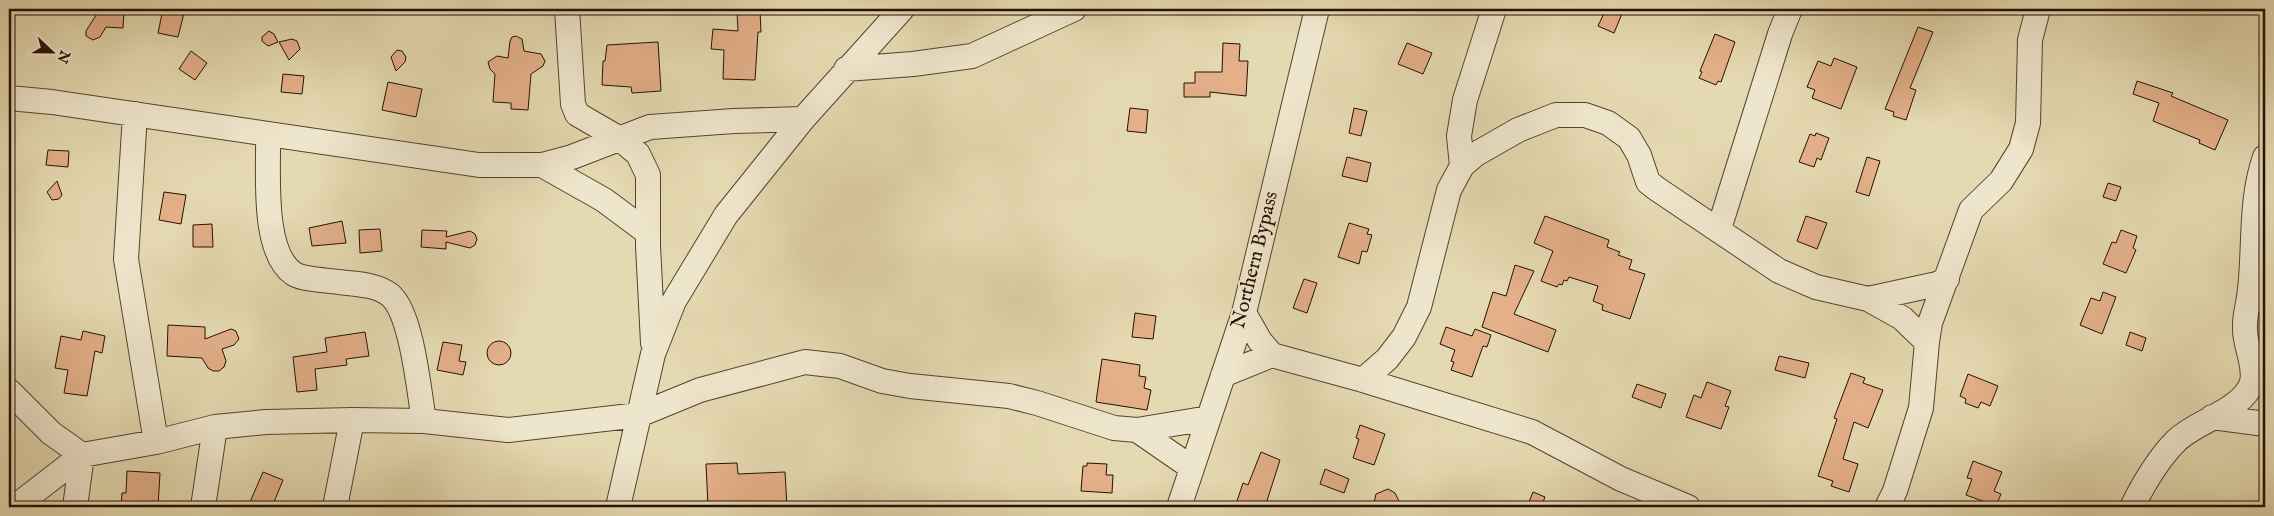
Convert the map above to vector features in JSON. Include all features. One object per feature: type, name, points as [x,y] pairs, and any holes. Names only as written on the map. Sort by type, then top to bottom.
[{"type":"street","points":[[567,9],[573,104],[577,114],[620,139],[638,154],[648,174],[647,232],[649,290],[654,321],[653,354]]},
{"type":"street","points":[[618,507],[653,354],[674,301],[721,223],[803,119],[902,9]]},
{"type":"street","points":[[846,69],[914,64],[972,56],[1074,9]]},
{"type":"street","name":"Northern Bypass","points":[[1179,507],[1244,313],[1317,9]]},
{"type":"street","points":[[1462,166],[1459,136],[1465,100],[1494,9]]},
{"type":"street","points":[[1719,229],[1774,50],[1790,9]]},
{"type":"street","points":[[1887,507],[1901,473],[1921,408],[1926,342],[1930,323],[1948,279],[1971,210],[2001,182],[2021,149],[2028,123],[2030,40],[2038,9]]},
{"type":"street","points":[[9,98],[52,102],[479,165],[542,165],[572,158],[650,127],[734,121],[803,119]]},
{"type":"street","points":[[136,114],[126,260],[156,442]]},
{"type":"street","points":[[1363,380],[1387,359],[1404,336],[1418,308],[1449,190],[1462,166],[1476,154],[1518,130],[1556,115],[1585,115],[1608,124],[1628,138],[1639,155],[1648,182],[1719,229],[1758,259],[1796,280],[1868,299],[1902,318],[1926,342]]},
{"type":"street","points":[[268,134],[270,234],[278,257],[296,275],[376,287],[390,295],[399,307],[409,333],[424,421]]},
{"type":"street","points":[[2132,507],[2142,489],[2175,442],[2189,430],[2212,418],[2248,393],[2253,380],[2245,334],[2244,316],[2250,290],[2258,177],[2265,157]]},
{"type":"street","points":[[542,165],[604,200],[647,232]]},
{"type":"street","points":[[1868,299],[1937,284],[1948,279]]},
{"type":"street","points":[[1244,313],[1260,340],[1272,355],[1363,380],[1532,432],[1621,479],[1688,507]]},
{"type":"street","points":[[1223,375],[1272,355]]},
{"type":"street","points":[[15,507],[82,455],[156,442],[215,426],[266,422],[352,420],[424,421],[508,430],[639,415],[700,390],[805,362],[840,366],[882,381],[910,386],[1009,396],[1114,428],[1137,430],[1209,418]]},
{"type":"street","points":[[9,390],[51,433],[82,455]]},
{"type":"street","points":[[2212,418],[2265,424]]},
{"type":"street","points":[[335,507],[352,420]]},
{"type":"street","points":[[203,507],[215,426]]},
{"type":"street","points":[[1137,430],[1192,468]]},
{"type":"street","points":[[75,507],[82,455]]},
{"type":"building","points":[[100,9],[124,9],[123,28],[106,27],[100,37],[93,40],[86,36],[86,31]]},
{"type":"building","points":[[163,9],[185,9],[178,37],[158,33]]},
{"type":"building","points":[[1606,9],[1624,9],[1614,33],[1598,26]]},
{"type":"building","points":[[760,11],[761,32],[758,32],[755,80],[723,79],[724,50],[711,49],[713,29],[738,31],[737,12]]},
{"type":"building","points":[[1918,27],[1933,32],[1910,88],[1916,90],[1906,120],[1893,116],[1894,112],[1885,109]]},
{"type":"building","points":[[269,31],[274,34],[278,42],[268,46],[262,41],[262,37]]},
{"type":"building","points":[[1715,34],[1735,42],[1721,82],[1718,81],[1716,85],[1699,78]]},
{"type":"building","points":[[516,36],[522,39],[524,51],[541,54],[545,61],[543,66],[531,74],[528,110],[511,109],[511,103],[493,102],[495,74],[490,69],[488,62],[497,56],[508,58],[510,41],[512,37]]},
{"type":"building","points":[[292,39],[297,41],[300,49],[289,60],[279,42]]},
{"type":"building","points":[[658,42],[661,91],[632,93],[631,87],[602,85],[603,61],[605,61],[607,45]]},
{"type":"building","points":[[1223,43],[1240,44],[1239,61],[1248,61],[1246,96],[1210,92],[1210,97],[1184,97],[1184,83],[1195,83],[1195,72],[1222,72]]},
{"type":"building","points":[[1407,43],[1432,53],[1423,74],[1398,64]]},
{"type":"building","points":[[397,50],[402,51],[406,57],[405,62],[396,71],[391,57]]},
{"type":"building","points":[[191,51],[207,63],[195,80],[179,69]]},
{"type":"building","points":[[1834,58],[1857,67],[1841,109],[1812,98],[1815,90],[1807,87],[1818,61],[1831,66]]},
{"type":"building","points":[[283,74],[304,76],[302,94],[281,92]]},
{"type":"building","points":[[2137,81],[2173,93],[2171,96],[2228,120],[2215,150],[2199,143],[2200,140],[2153,121],[2159,103],[2133,94]]},
{"type":"building","points":[[388,82],[422,89],[416,117],[382,110]]},
{"type":"building","points":[[1130,108],[1148,110],[1146,133],[1127,131]]},
{"type":"building","points":[[1354,108],[1367,111],[1361,136],[1349,133]]},
{"type":"building","points":[[1816,133],[1829,138],[1821,160],[1817,158],[1814,167],[1799,162],[1810,134],[1815,136]]},
{"type":"building","points":[[48,150],[69,151],[68,167],[46,165]]},
{"type":"building","points":[[1347,157],[1371,163],[1367,182],[1342,176]]},
{"type":"building","points":[[1867,157],[1880,161],[1869,196],[1856,192]]},
{"type":"building","points":[[57,181],[62,195],[59,199],[52,200],[47,192]]},
{"type":"building","points":[[2108,183],[2121,187],[2116,201],[2103,197]]},
{"type":"building","points":[[164,192],[186,195],[181,224],[159,220]]},
{"type":"building","points":[[1545,216],[1609,240],[1607,247],[1620,252],[1618,255],[1632,260],[1629,269],[1645,274],[1630,319],[1602,310],[1603,305],[1593,301],[1598,286],[1569,277],[1567,281],[1564,280],[1562,285],[1559,284],[1557,287],[1541,281],[1553,251],[1534,243]]},
{"type":"building","points":[[1806,216],[1827,223],[1817,249],[1797,241]]},
{"type":"building","points":[[342,221],[346,243],[312,246],[309,228]]},
{"type":"building","points":[[1349,223],[1369,229],[1367,234],[1372,235],[1367,252],[1362,251],[1359,264],[1338,257]]},
{"type":"building","points":[[212,224],[213,247],[193,247],[193,225]]},
{"type":"building","points":[[380,229],[382,251],[360,253],[359,230]]},
{"type":"building","points":[[422,230],[447,231],[446,237],[470,231],[475,234],[477,239],[475,245],[470,248],[446,242],[446,249],[421,247]]},
{"type":"building","points":[[2121,230],[2137,236],[2133,248],[2136,250],[2126,273],[2103,264],[2112,242],[2116,243]]},
{"type":"building","points":[[1515,265],[1534,271],[1514,314],[1556,330],[1548,352],[1482,327],[1493,292],[1506,296]]},
{"type":"building","points":[[1304,279],[1317,283],[1307,313],[1293,308]]},
{"type":"building","points":[[2103,292],[2116,297],[2102,334],[2080,325],[2091,298],[2100,301]]},
{"type":"building","points":[[1135,313],[1156,316],[1153,339],[1132,337]]},
{"type":"building","points":[[168,325],[205,327],[205,339],[231,329],[236,331],[239,339],[234,345],[222,349],[226,361],[224,367],[219,371],[213,371],[208,368],[202,358],[167,356]]},
{"type":"building","points":[[1446,327],[1472,336],[1475,329],[1491,335],[1487,347],[1483,346],[1472,377],[1451,370],[1454,362],[1451,361],[1455,350],[1440,344]]},
{"type":"building","points":[[83,331],[105,336],[102,353],[95,351],[87,396],[64,393],[68,370],[55,368],[61,336],[81,340]]},
{"type":"building","points":[[365,332],[369,356],[346,359],[347,365],[315,369],[317,390],[297,392],[293,357],[327,352],[325,338]]},
{"type":"building","points":[[2130,332],[2146,338],[2142,351],[2126,345]]},
{"type":"building","points":[[499,341],[504,342],[510,348],[510,358],[504,364],[499,365],[494,364],[488,358],[487,353],[488,348],[494,342]]},
{"type":"building","points":[[443,342],[462,345],[459,361],[466,362],[463,375],[437,370]]},
{"type":"building","points":[[1779,356],[1809,363],[1805,378],[1775,370]]},
{"type":"building","points":[[1102,359],[1140,365],[1139,376],[1146,377],[1144,388],[1151,390],[1147,410],[1096,402]]},
{"type":"building","points":[[1851,373],[1865,378],[1863,383],[1883,390],[1868,428],[1854,422],[1843,459],[1858,464],[1849,492],[1831,486],[1833,481],[1818,476],[1837,419],[1834,418]]},
{"type":"building","points":[[1968,374],[1998,386],[1990,406],[1981,402],[1978,408],[1965,403],[1966,399],[1960,396]]},
{"type":"building","points":[[1707,382],[1731,391],[1725,406],[1729,407],[1721,429],[1686,417],[1694,395],[1701,398]]},
{"type":"building","points":[[1637,384],[1666,394],[1661,408],[1632,397]]},
{"type":"building","points":[[1360,425],[1385,434],[1374,465],[1353,458],[1359,439],[1356,438]]},
{"type":"building","points":[[1261,452],[1280,460],[1265,507],[1235,507],[1243,483],[1248,485]]},
{"type":"building","points":[[1973,461],[2002,472],[1994,491],[2001,494],[1996,506],[1966,495],[1972,479],[1967,478]]},
{"type":"building","points":[[737,463],[738,474],[785,472],[787,507],[708,507],[706,464]]},
{"type":"building","points":[[1087,463],[1107,464],[1106,475],[1113,475],[1112,493],[1081,491],[1083,466],[1087,466]]},
{"type":"building","points":[[1325,469],[1349,479],[1344,493],[1320,484]]},
{"type":"building","points":[[127,471],[160,473],[158,507],[121,507],[122,493],[126,493]]},
{"type":"building","points":[[263,472],[283,480],[272,507],[262,507],[250,502]]},
{"type":"building","points":[[1388,489],[1395,493],[1402,507],[1373,507],[1376,494]]},
{"type":"building","points":[[1533,492],[1545,497],[1541,507],[1527,507]]}]
